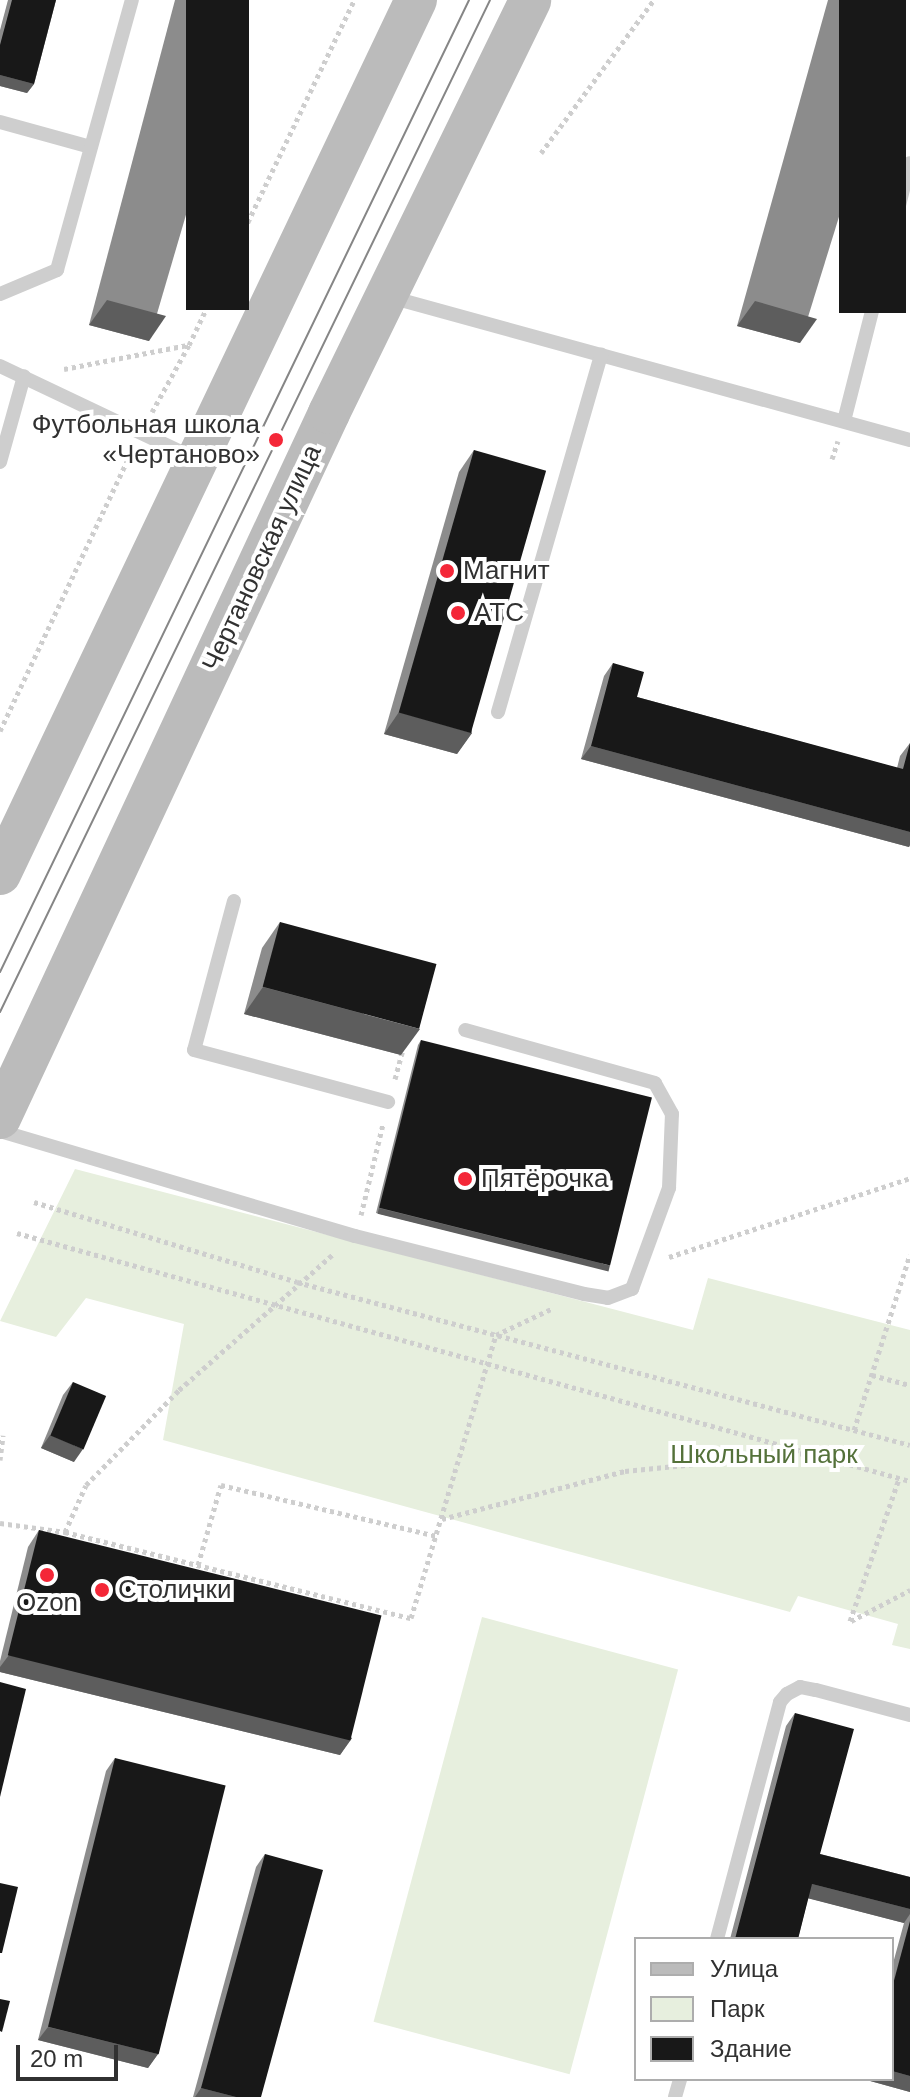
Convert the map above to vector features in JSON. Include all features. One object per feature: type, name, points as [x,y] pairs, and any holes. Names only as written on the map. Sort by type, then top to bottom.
[{"type":"main road","points":[[0,874],[416,0]]},
{"type":"main road","name":"Чертановская улица","points":[[0,1118],[385,296],[530,0]]},
{"type":"lane","points":[[0,294],[57,270],[132,0]]},
{"type":"lane","points":[[0,122],[91,147]]},
{"type":"lane","points":[[844,421],[910,163]]},
{"type":"lane","points":[[385,296],[910,440]]},
{"type":"lane","points":[[498,712],[601,355]]},
{"type":"lane","points":[[0,366],[198,460]]},
{"type":"lane","points":[[0,462],[24,376]]},
{"type":"lane","points":[[234,901],[194,1050],[388,1102]]},
{"type":"lane","points":[[0,1131],[355,1236],[584,1294],[608,1298],[632,1289],[669,1188],[672,1114],[655,1083],[465,1030]]},
{"type":"lane","points":[[718,1937],[780,1702],[800,1687],[910,1715]]},
{"type":"path","points":[[0,731],[141,431],[189,345],[354,0]]},
{"type":"path","points":[[541,153],[654,0]]},
{"type":"path","points":[[24,376],[189,345]]},
{"type":"path","points":[[65,1532],[86,1485],[179,1390],[277,1304],[297,1282],[355,1236],[404,1046]]},
{"type":"path","points":[[641,1266],[910,1178]]},
{"type":"path","points":[[34,1202],[297,1282],[910,1445]]},
{"type":"path","points":[[17,1233],[910,1481]]},
{"type":"path","points":[[854,1430],[910,1255]]},
{"type":"path","points":[[0,1523],[65,1532],[411,1618],[442,1519],[484,1363],[496,1335],[584,1294]]},
{"type":"path","points":[[872,1375],[910,1385]]},
{"type":"path","points":[[0,1460],[3,1435]]},
{"type":"path","points":[[442,1519],[625,1471],[807,1452]]},
{"type":"path","points":[[899,1478],[850,1621],[910,1590]]},
{"type":"path","points":[[198,1565],[221,1485],[436,1536]]},
{"type":"green space","name":"Школьный парк","points":[[75,1169],[693,1330],[708,1278],[910,1330],[910,1649],[892,1645],[898,1624],[798,1596],[790,1612],[163,1440],[184,1324],[86,1298],[56,1337],[0,1321]]},
{"type":"green space","points":[[482,1617],[678,1670],[570,2074],[374,2022]]},
{"type":"building","points":[[12,0],[56,0],[34,84],[0,75],[0,45]]},
{"type":"building","points":[[186,0],[249,0],[249,310],[186,310]]},
{"type":"building","points":[[839,0],[906,0],[906,313],[839,313]]},
{"type":"building","name":"АТС","points":[[474,450],[546,471],[471,733],[399,712]]},
{"type":"building","points":[[613,663],[644,672],[637,697],[903,769],[910,743],[910,832],[591,746]]},
{"type":"building","points":[[280,922],[436,964],[419,1029],[263,987]]},
{"type":"building","points":[[421,1040],[652,1098],[610,1265],[379,1208]]},
{"type":"building","points":[[73,1382],[106,1396],[83,1449],[50,1435]]},
{"type":"building","points":[[39,1530],[382,1615],[350,1741],[8,1655]]},
{"type":"building","points":[[0,1682],[26,1689],[0,1797]]},
{"type":"building","points":[[795,1713],[854,1729],[820,1854],[910,1877],[910,1909],[812,1884],[799,1937],[736,1937]]},
{"type":"building","points":[[115,1758],[226,1786],[159,2054],[48,2027]]},
{"type":"building","points":[[265,1854],[323,1870],[261,2097],[236,2097],[201,2088]]},
{"type":"building","points":[[0,1883],[18,1887],[2,1953],[0,1953]]},
{"type":"building","points":[[910,1921],[910,2076],[894,2072],[894,1981]]},
{"type":"building","points":[[0,1999],[10,2001],[2,2032],[0,2031]]},
{"type":"tram line","points":[[0,972],[469,0]]},
{"type":"tram line","points":[[0,1012],[490,0]]},
{"type":"place","name":"Футбольная школа «Чертаново»","points":[[276,440]]},
{"type":"place","name":"Магнит","points":[[447,571]]},
{"type":"place","name":"АТС","points":[[458,613]]},
{"type":"place","name":"Пятёрочка","points":[[465,1179]]},
{"type":"place","name":"Ozon","points":[[47,1575]]},
{"type":"place","name":"Столички","points":[[102,1590]]}]
